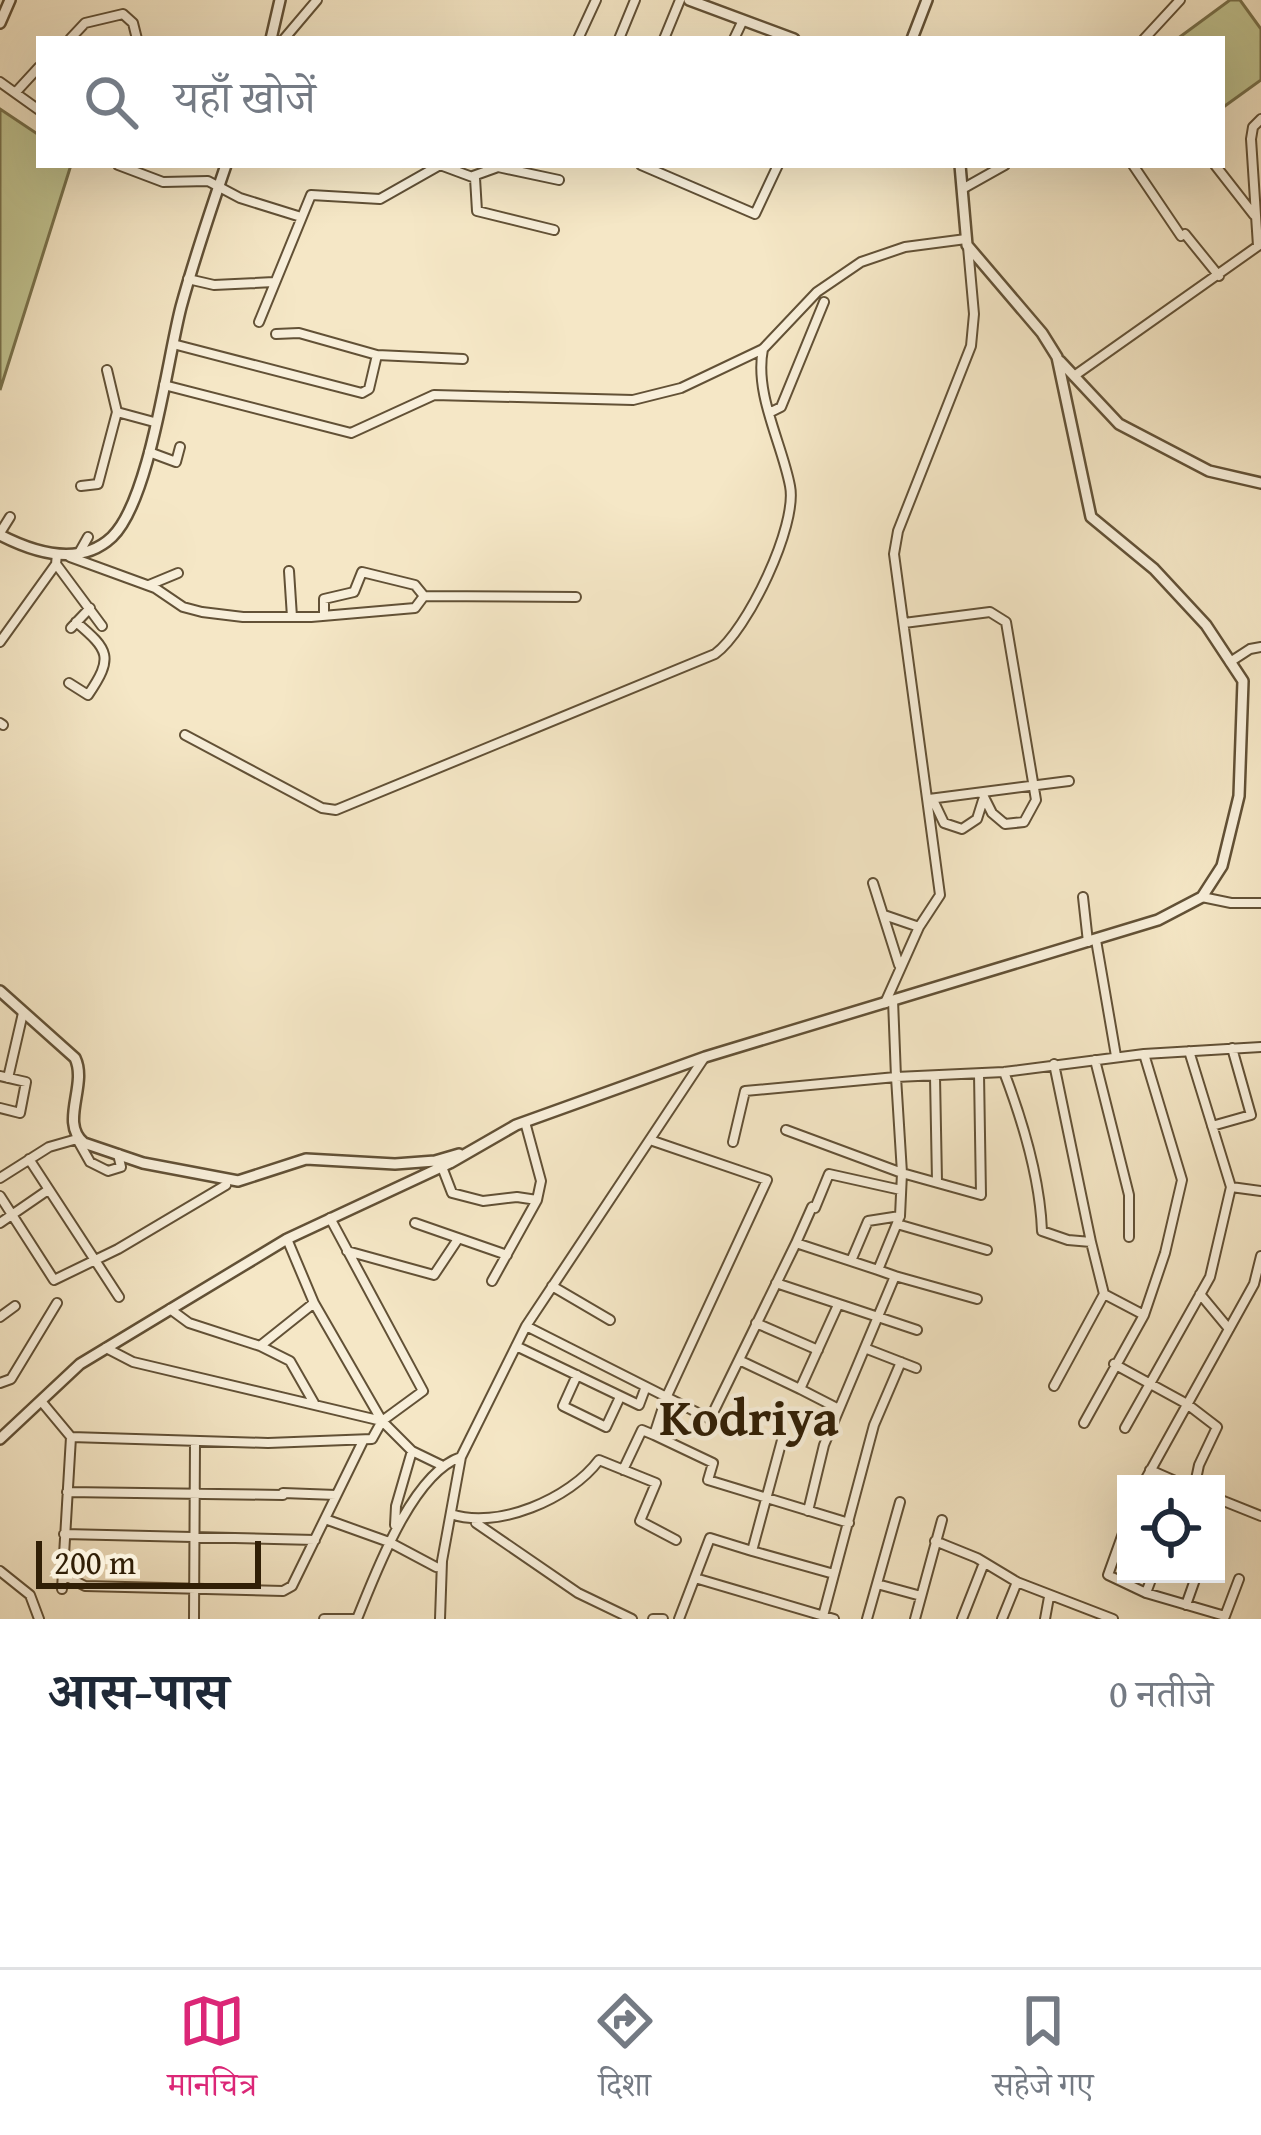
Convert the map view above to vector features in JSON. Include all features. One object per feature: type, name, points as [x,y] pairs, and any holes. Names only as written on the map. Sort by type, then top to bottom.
[{"type":"street","points":[[0,23],[10,0]]},
{"type":"street","points":[[272,36],[280,0]]},
{"type":"street","points":[[287,36],[317,0]]},
{"type":"street","points":[[579,36],[596,0]]},
{"type":"street","points":[[620,36],[635,0]]},
{"type":"street","points":[[666,36],[684,0],[786,36]]},
{"type":"street","points":[[913,36],[927,0]]},
{"type":"street","points":[[1147,36],[1180,0]]},
{"type":"street","points":[[73,36],[86,23],[123,14],[133,23],[136,36]]},
{"type":"street","points":[[735,36],[743,20]]},
{"type":"street","points":[[15,92],[36,70]]},
{"type":"street","points":[[0,82],[36,108]]},
{"type":"street","points":[[1074,376],[1258,246],[1251,139],[1261,119]]},
{"type":"street","points":[[126,168],[164,182],[200,180],[301,217]]},
{"type":"street","points":[[65,557],[112,537],[127,517],[188,279],[225,168]]},
{"type":"street","points":[[259,322],[311,195],[380,200],[435,168]]},
{"type":"street","points":[[449,168],[472,176],[495,168]]},
{"type":"street","points":[[503,168],[559,180]]},
{"type":"street","points":[[648,168],[755,214],[777,168]]},
{"type":"street","points":[[878,1270],[898,1220],[902,1173],[889,1002],[900,966],[940,895],[895,542],[971,346],[974,314],[961,168]]},
{"type":"street","points":[[964,188],[1000,168]]},
{"type":"street","points":[[1134,168],[1219,276]]},
{"type":"street","points":[[1217,168],[1256,216]]},
{"type":"street","points":[[472,176],[477,185],[477,211],[554,230]]},
{"type":"street","points":[[164,385],[351,433],[434,395],[633,400],[699,381],[763,349],[818,292],[861,262],[905,248],[967,242]]},
{"type":"street","points":[[967,242],[1057,356],[1119,424],[1209,471],[1261,482]]},
{"type":"street","points":[[188,279],[214,285],[274,282]]},
{"type":"street","points":[[770,413],[781,407],[824,302]]},
{"type":"street","points":[[276,334],[298,334],[377,355],[463,359]]},
{"type":"street","points":[[173,344],[362,393],[369,389],[377,355]]},
{"type":"street","points":[[185,735],[322,808],[336,810],[715,654],[735,637],[751,612],[790,508],[790,486],[761,370],[763,349]]},
{"type":"street","points":[[0,1439],[80,1364],[106,1348],[287,1239],[442,1167],[524,1122],[704,1057],[1158,920],[1202,897],[1222,866],[1239,796],[1243,681],[1206,626],[1154,569],[1091,518],[1057,356]]},
{"type":"street","points":[[80,486],[98,484],[117,412],[106,370]]},
{"type":"street","points":[[117,412],[154,422]]},
{"type":"street","points":[[147,452],[176,462],[180,448]]},
{"type":"street","points":[[10,517],[0,534],[148,586],[183,607],[202,612],[292,617],[416,608],[424,596]]},
{"type":"street","points":[[0,642],[65,557],[88,537]]},
{"type":"street","points":[[65,557],[102,626]]},
{"type":"street","points":[[289,571],[292,617]]},
{"type":"street","points":[[324,614],[324,599],[354,592],[362,572],[415,585],[424,596]]},
{"type":"street","points":[[148,586],[178,573]]},
{"type":"street","points":[[424,596],[576,597]]},
{"type":"street","points":[[69,683],[88,695],[106,655],[104,647],[74,625],[90,608]]},
{"type":"street","points":[[904,622],[990,612],[1004,617],[1034,806],[1024,822],[1012,824],[998,819],[982,793]]},
{"type":"street","points":[[1230,662],[1261,647]]},
{"type":"street","points":[[931,799],[1069,781]]},
{"type":"street","points":[[931,799],[944,823],[962,829],[977,819],[982,793]]},
{"type":"street","points":[[873,883],[900,966]]},
{"type":"street","points":[[1083,897],[1117,1056]]},
{"type":"street","points":[[1202,897],[1231,904],[1261,903]]},
{"type":"street","points":[[883,914],[919,927]]},
{"type":"street","points":[[0,991],[75,1058],[81,1070],[72,1127],[89,1162],[108,1171],[123,1160]]},
{"type":"street","points":[[0,1108],[20,1113],[26,1082],[4,1077],[23,1013]]},
{"type":"street","points":[[1,1031],[16,1033]]},
{"type":"street","points":[[733,1142],[745,1091],[1261,1047]]},
{"type":"street","points":[[1212,1126],[1251,1114],[1232,1048]]},
{"type":"street","points":[[1124,1427],[1210,1277],[1231,1187],[1189,1051]]},
{"type":"street","points":[[1084,1424],[1144,1315],[1182,1180],[1144,1054]]},
{"type":"street","points":[[440,1619],[442,1562],[460,1457],[526,1326],[704,1057]]},
{"type":"street","points":[[1095,1060],[1129,1195],[1129,1237]]},
{"type":"street","points":[[1054,1064],[1104,1294],[1054,1386]]},
{"type":"street","points":[[1004,1072],[1041,1202],[1042,1232],[1091,1242]]},
{"type":"street","points":[[786,1130],[902,1173],[981,1195],[979,1073]]},
{"type":"street","points":[[935,1077],[937,1181]]},
{"type":"street","points":[[492,1280],[537,1200],[541,1181],[524,1122]]},
{"type":"street","points":[[0,1178],[49,1148],[77,1139],[123,1160],[238,1181],[306,1159],[394,1163],[435,1161],[464,1152]]},
{"type":"street","points":[[650,1140],[767,1180],[666,1398],[654,1435]]},
{"type":"street","points":[[29,1159],[119,1297]]},
{"type":"street","points":[[442,1167],[452,1193],[483,1201],[537,1200]]},
{"type":"street","points":[[526,1326],[710,1419],[829,1174],[901,1190]]},
{"type":"street","points":[[0,1196],[53,1280],[118,1250],[226,1185]]},
{"type":"street","points":[[1231,1187],[1261,1191]]},
{"type":"street","points":[[0,1223],[49,1189]]},
{"type":"street","points":[[71,1437],[195,1443],[372,1439],[382,1421],[423,1391],[330,1217]]},
{"type":"street","points":[[851,1261],[868,1220],[898,1220],[987,1250]]},
{"type":"street","points":[[415,1223],[507,1256]]},
{"type":"street","points":[[287,1239],[314,1303],[382,1421],[412,1451],[443,1466]]},
{"type":"street","points":[[347,1250],[434,1275],[458,1239]]},
{"type":"street","points":[[796,1243],[977,1299]]},
{"type":"street","points":[[1148,1475],[1257,1284],[1261,1256]]},
{"type":"street","points":[[808,1511],[824,1444],[895,1276]]},
{"type":"street","points":[[776,1283],[917,1330]]},
{"type":"street","points":[[552,1286],[610,1320]]},
{"type":"street","points":[[1104,1294],[1144,1315]]},
{"type":"street","points":[[1200,1294],[1228,1329]]},
{"type":"street","points":[[0,1383],[10,1379],[57,1303]]},
{"type":"street","points":[[260,1346],[314,1303]]},
{"type":"street","points":[[800,1389],[838,1305]]},
{"type":"street","points":[[0,1317],[15,1306]]},
{"type":"street","points":[[170,1310],[189,1323],[290,1361],[315,1405]]},
{"type":"street","points":[[756,1323],[818,1350]]},
{"type":"street","points":[[516,1346],[639,1405],[645,1389]]},
{"type":"street","points":[[106,1348],[134,1361],[382,1421]]},
{"type":"street","points":[[867,1349],[916,1367]]},
{"type":"street","points":[[739,1360],[839,1408]]},
{"type":"street","points":[[823,1616],[874,1425],[901,1361]]},
{"type":"street","points":[[1114,1364],[1187,1404],[1217,1427],[1196,1475]]},
{"type":"street","points":[[577,1376],[563,1406],[584,1417],[606,1427],[620,1397]]},
{"type":"street","points":[[40,1401],[71,1437],[62,1589]]},
{"type":"street","points":[[623,1470],[642,1430],[713,1463],[708,1480],[848,1523]]},
{"type":"street","points":[[63,1575],[85,1586],[283,1591],[292,1586],[364,1440]]},
{"type":"street","points":[[752,1551],[782,1440]]},
{"type":"street","points":[[194,1619],[195,1443]]},
{"type":"street","points":[[324,1619],[357,1619],[395,1526],[412,1451]]},
{"type":"street","points":[[395,1526],[443,1466],[460,1457]]},
{"type":"street","points":[[473,1522],[558,1496],[577,1486],[599,1460],[656,1484],[640,1521],[676,1540]]},
{"type":"street","points":[[1150,1470],[1161,1475]]},
{"type":"street","points":[[67,1492],[337,1495]]},
{"type":"street","points":[[867,1619],[900,1502]]},
{"type":"street","points":[[1225,1502],[1261,1516]]},
{"type":"street","points":[[451,1514],[483,1524],[578,1593],[632,1619]]},
{"type":"street","points":[[325,1520],[389,1542],[436,1567]]},
{"type":"street","points":[[915,1619],[942,1520]]},
{"type":"street","points":[[64,1534],[315,1540]]},
{"type":"street","points":[[679,1619],[710,1538],[835,1574]]},
{"type":"street","points":[[935,1540],[1049,1597],[1112,1619]]},
{"type":"street","points":[[1117,1550],[1108,1575],[1117,1579]]},
{"type":"street","points":[[962,1619],[985,1563]]},
{"type":"street","points":[[0,1570],[31,1595],[39,1619]]},
{"type":"street","points":[[695,1578],[834,1619]]},
{"type":"street","points":[[1125,1583],[1225,1616],[1239,1579]]},
{"type":"street","points":[[1002,1619],[1017,1582]]},
{"type":"street","points":[[1146,1593],[1150,1583]]},
{"type":"street","points":[[1186,1605],[1194,1583]]},
{"type":"street","points":[[877,1584],[921,1596]]},
{"type":"street","points":[[1045,1619],[1049,1597]]},
{"type":"street","points":[[653,1619],[663,1619]]},
{"type":"green space","points":[[1230,0],[1240,0],[1261,29],[1261,80],[1225,106],[1225,36],[1181,36]]},
{"type":"green space","points":[[0,109],[36,133],[36,168],[70,168],[0,390]]},
{"type":"district","name":"Kodriya","points":[[749,1416]]}]
